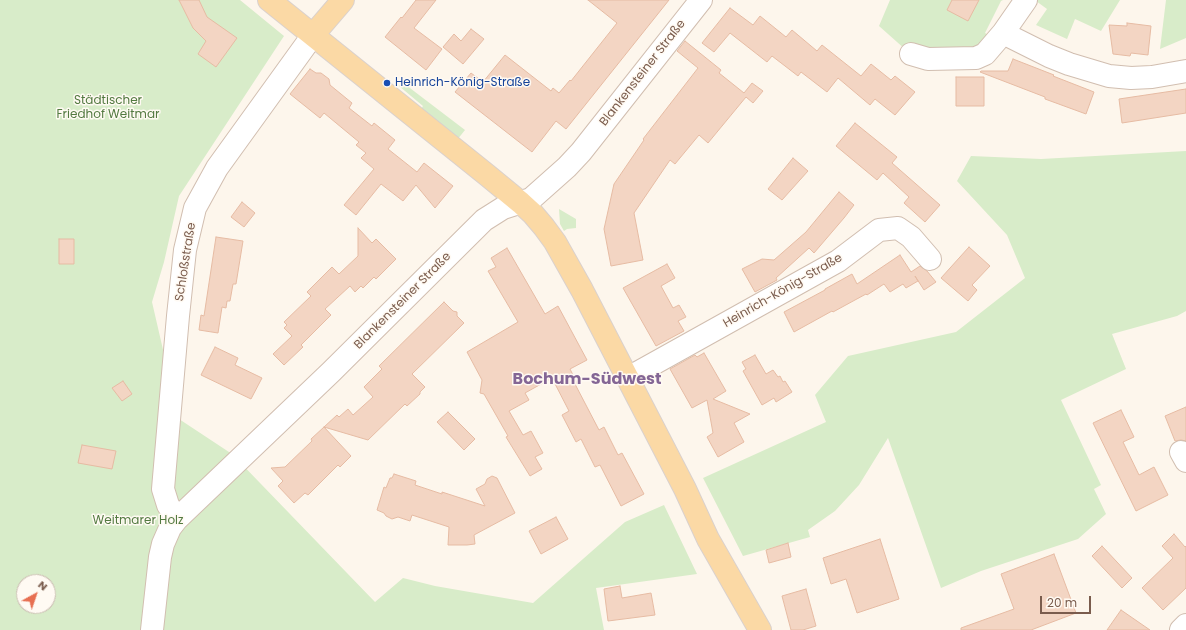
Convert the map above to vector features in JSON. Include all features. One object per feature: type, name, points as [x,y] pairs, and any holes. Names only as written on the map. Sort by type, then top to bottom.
[{"type":"main road","points":[[269,0],[521,203],[533,214],[555,242],[628,378],[687,493],[708,539],[760,630]]},
{"type":"main road","name":"Schloßstraße","points":[[313,35],[343,0]]},
{"type":"street","name":"Blankensteiner Straße","points":[[152,630],[160,557],[163,544],[170,528],[177,519],[331,372],[484,220],[503,208],[531,199],[567,167],[581,152],[701,0]]},
{"type":"street","points":[[911,54],[928,59],[976,58],[985,54],[1003,33],[1026,0]]},
{"type":"street","points":[[1003,33],[1048,56],[1109,76],[1131,78],[1152,77],[1186,71]]},
{"type":"street","name":"Schloßstraße","points":[[177,519],[168,505],[163,489],[185,250],[195,208],[217,168],[313,35]]},
{"type":"street","name":"Heinrich-König-Straße","points":[[628,378],[838,261],[879,230],[898,228],[911,237],[930,258]]},
{"type":"street","points":[[1181,630],[1186,625]]},
{"type":"green space","name":"Weitmarer Holz","points":[[0,0],[240,0],[284,36],[179,196],[164,262],[152,302],[179,419],[232,454],[375,602],[403,578],[435,586],[533,603],[625,522],[664,505],[697,574],[596,588],[604,630],[0,630]]},
{"type":"green space","points":[[890,0],[1003,0],[1001,1],[985,33],[989,35],[983,47],[906,50],[879,26]]},
{"type":"green space","points":[[1120,0],[1101,31],[1075,19],[1067,39],[1036,25],[1047,9],[1036,1]]},
{"type":"green space","points":[[1166,0],[1186,0],[1186,38],[1160,49]]},
{"type":"green space","points":[[402,82],[465,130],[457,140],[420,111],[423,106],[399,86]]},
{"type":"green space","points":[[1186,151],[1186,311],[1177,316],[1112,334],[1126,369],[1061,400],[1101,485],[1094,489],[1106,514],[1078,539],[981,571],[941,588],[888,438],[859,485],[835,511],[808,530],[810,537],[743,556],[703,478],[826,422],[815,395],[848,356],[956,332],[1025,278],[1007,235],[957,181],[971,156],[1041,159]]},
{"type":"green space","points":[[559,209],[576,219],[576,228],[567,229],[564,231],[560,224]]},
{"type":"building","points":[[179,0],[199,0],[207,17],[237,38],[216,67],[198,54],[206,41],[193,28]]},
{"type":"building","points":[[416,0],[436,0],[414,28],[442,49],[426,70],[385,37]]},
{"type":"building","points":[[588,0],[669,0],[566,129],[556,121],[532,152],[455,92],[471,73],[483,82],[505,55],[551,91],[553,88],[559,93],[570,80],[571,81],[617,23]]},
{"type":"building","points":[[952,0],[979,0],[968,21],[947,10]]},
{"type":"building","points":[[730,8],[753,25],[760,16],[786,37],[792,30],[817,51],[822,45],[861,76],[871,64],[891,80],[895,76],[915,92],[895,115],[875,99],[870,105],[838,78],[827,92],[801,72],[798,76],[772,56],[767,62],[730,33],[714,52],[702,43]]},
{"type":"building","points":[[1127,23],[1151,26],[1148,55],[1131,53],[1130,56],[1113,54],[1109,25],[1127,26]]},
{"type":"building","points":[[471,29],[484,39],[463,64],[443,47],[454,34],[461,41]]},
{"type":"building","points":[[685,41],[721,70],[719,73],[744,93],[752,83],[763,91],[753,103],[746,97],[708,143],[699,135],[675,164],[670,160],[634,213],[643,260],[611,266],[604,229],[614,184],[644,140],[643,139],[698,68],[677,51]]},
{"type":"building","points":[[1013,59],[1094,92],[1086,114],[980,72],[1008,71]]},
{"type":"building","points":[[310,69],[316,73],[321,73],[329,79],[330,85],[352,103],[349,108],[372,126],[374,123],[395,140],[388,149],[417,172],[424,163],[453,186],[435,208],[416,185],[403,201],[381,184],[356,215],[344,205],[374,169],[361,158],[366,153],[356,145],[359,142],[324,113],[320,118],[290,94]]},
{"type":"building","points":[[956,77],[984,77],[984,106],[956,106]]},
{"type":"building","points":[[1186,89],[1186,113],[1122,123],[1119,99]]},
{"type":"building","points":[[855,123],[897,157],[892,163],[940,205],[925,222],[904,203],[909,197],[883,173],[877,180],[836,146]]},
{"type":"building","points":[[793,158],[808,171],[782,200],[768,189]]},
{"type":"building","points":[[839,192],[854,205],[844,218],[814,253],[809,248],[776,278],[777,280],[755,292],[742,269],[762,259],[774,260],[806,232]]},
{"type":"building","points":[[242,202],[255,213],[244,227],[231,217]]},
{"type":"building","points":[[358,228],[372,243],[376,239],[396,259],[376,279],[374,277],[363,288],[361,286],[355,292],[350,286],[325,309],[331,315],[301,345],[303,347],[284,365],[273,354],[292,336],[284,328],[287,325],[284,322],[311,296],[307,292],[332,267],[339,274],[358,256]]},
{"type":"building","points":[[216,237],[243,241],[236,284],[233,284],[230,301],[227,301],[226,308],[222,307],[218,333],[199,330],[201,315],[204,316]]},
{"type":"building","points":[[59,239],[74,239],[74,264],[59,264]]},
{"type":"building","points":[[969,247],[990,266],[972,285],[977,290],[968,301],[941,278]]},
{"type":"building","points":[[507,248],[545,314],[558,306],[587,360],[570,369],[577,383],[575,384],[599,430],[604,427],[618,455],[622,453],[644,494],[621,506],[600,465],[595,467],[581,439],[576,442],[562,415],[569,411],[552,378],[525,393],[529,400],[509,411],[523,435],[531,431],[543,453],[535,457],[542,469],[530,476],[506,437],[508,436],[484,394],[480,393],[482,380],[467,352],[518,322],[488,271],[496,267],[491,258]]},
{"type":"building","points":[[900,255],[911,272],[920,266],[927,271],[936,282],[924,290],[915,276],[918,281],[906,288],[903,284],[890,292],[884,284],[867,295],[866,294],[833,312],[832,311],[794,332],[784,312],[852,274],[857,284]]},
{"type":"building","points":[[667,264],[675,278],[661,286],[673,308],[679,305],[686,317],[678,321],[684,331],[656,346],[623,288]]},
{"type":"building","points":[[444,302],[453,311],[457,312],[457,316],[464,323],[412,374],[425,387],[420,394],[407,406],[405,404],[368,440],[324,427],[337,415],[339,417],[348,409],[353,415],[373,397],[364,387],[382,369],[379,366]]},
{"type":"building","points":[[215,347],[238,358],[235,365],[262,378],[251,399],[201,375]]},
{"type":"building","points":[[704,353],[726,391],[713,399],[750,414],[734,423],[744,442],[718,457],[707,437],[713,433],[707,400],[692,408],[670,369],[695,355],[697,357]]},
{"type":"building","points":[[755,355],[766,374],[773,370],[778,377],[780,376],[783,382],[785,381],[792,392],[776,402],[774,398],[762,405],[743,371],[746,369],[742,362]]},
{"type":"building","points":[[123,381],[132,394],[122,401],[112,388]]},
{"type":"building","points":[[1186,407],[1186,441],[1175,441],[1165,416]]},
{"type":"building","points":[[1121,410],[1134,437],[1123,442],[1139,475],[1154,467],[1168,495],[1136,511],[1093,423]]},
{"type":"building","points":[[448,412],[475,439],[464,450],[437,422]]},
{"type":"building","points":[[324,427],[351,456],[340,467],[338,465],[308,495],[305,493],[294,503],[278,486],[283,481],[271,468],[285,467]]},
{"type":"building","points":[[82,445],[116,451],[112,469],[78,463]]},
{"type":"building","points":[[394,474],[416,481],[415,485],[485,506],[476,489],[485,484],[487,479],[492,476],[497,478],[515,513],[474,535],[475,544],[448,545],[449,527],[412,515],[410,521],[398,517],[392,519],[377,510],[384,487],[386,488],[390,478],[392,478]]},
{"type":"building","points":[[556,517],[568,539],[541,554],[529,531]]},
{"type":"building","points":[[1174,534],[1185,547],[1186,546],[1186,588],[1163,610],[1142,588],[1173,558],[1162,546]]},
{"type":"building","points":[[880,539],[899,599],[857,613],[846,579],[831,584],[823,558]]},
{"type":"building","points":[[788,543],[791,557],[769,563],[766,550]]},
{"type":"building","points":[[1102,546],[1132,578],[1122,588],[1092,556]]},
{"type":"building","points":[[1054,554],[1076,613],[1031,630],[961,630],[961,628],[1014,609],[1001,574]]},
{"type":"building","points":[[620,586],[622,598],[651,593],[655,615],[608,621],[604,589]]},
{"type":"building","points":[[806,589],[816,626],[803,630],[791,630],[782,596]]},
{"type":"building","points":[[1121,610],[1150,630],[1107,630]]},
{"type":"place","name":"Heinrich-König-Straße","points":[[387,83]]},
{"type":"district","name":"Bochum-Südwest","points":[[587,380]]},
{"type":"park label","name":"Städtischer Friedhof Weitmar","points":[[108,108]]}]
